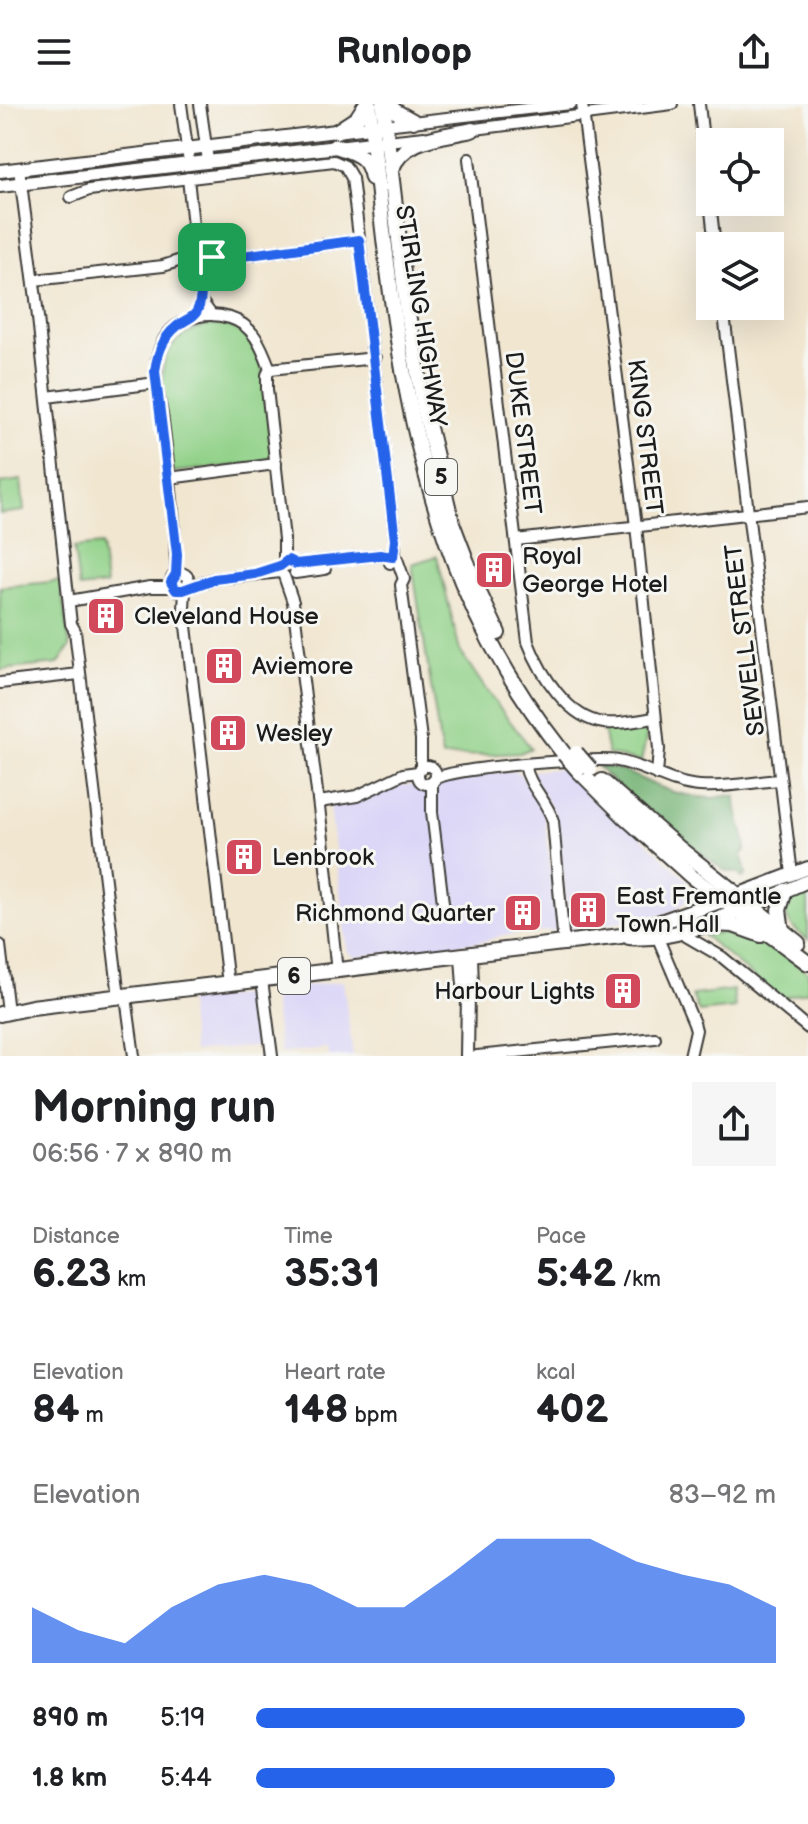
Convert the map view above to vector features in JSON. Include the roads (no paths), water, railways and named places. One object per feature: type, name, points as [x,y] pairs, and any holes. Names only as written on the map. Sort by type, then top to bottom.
[{"type":"highway","name":"STIRLING HIGHWAY","points":[[368,104],[378,126],[389,276],[414,426],[443,532],[463,584],[508,672],[537,719],[624,816],[692,877],[722,900],[744,908],[807,958]]},
{"type":"highway","points":[[337,131],[357,118],[368,104]]},
{"type":"highway","name":"STIRLING HIGHWAY","points":[[378,126],[386,104]]},
{"type":"highway","points":[[386,104],[413,121]]},
{"type":"highway","points":[[391,171],[400,153],[411,145],[472,130]]},
{"type":"highway","name":"STIRLING HIGHWAY","points":[[380,142],[391,171],[407,308],[424,407],[452,523],[476,586],[504,646],[570,754]]},
{"type":"highway","points":[[335,146],[355,152],[369,165],[384,262],[389,276]]},
{"type":"highway","name":"STIRLING HIGHWAY","points":[[584,769],[737,895],[744,908]]},
{"type":"highway","points":[[688,912],[694,896],[692,877]]},
{"type":"highway","points":[[708,924],[733,925],[780,935],[779,910],[785,891]]},
{"type":"highway","name":"6","points":[[4,1013],[621,936],[737,895]]},
{"type":"highway","name":"6","points":[[621,936],[639,938],[679,932],[708,924],[744,908]]},
{"type":"main road","points":[[0,171],[378,126]]},
{"type":"main road","points":[[0,186],[380,142]]},
{"type":"main road","name":"6","points":[[737,895],[808,868]]},
{"type":"main road","name":"6","points":[[744,908],[808,881]]},
{"type":"main road","points":[[466,957],[467,1056]]},
{"type":"street","points":[[181,104],[189,163]]},
{"type":"street","points":[[200,104],[208,161]]},
{"type":"street","points":[[378,126],[571,104]]},
{"type":"street","points":[[380,142],[472,130],[582,110],[672,104]]},
{"type":"street","points":[[699,104],[713,232]]},
{"type":"street","name":"KING STREET","points":[[582,110],[636,526],[659,763],[657,775]]},
{"type":"street","name":"DUKE STREET","points":[[469,159],[528,642],[548,680],[581,714],[609,723],[655,718]]},
{"type":"street","points":[[71,197],[89,190],[334,161],[348,168],[352,178],[375,358],[395,540],[392,560],[401,585],[444,911]]},
{"type":"street","points":[[22,168],[77,623],[79,674],[123,997],[134,1056]]},
{"type":"street","points":[[188,178],[203,314]]},
{"type":"street","points":[[36,280],[359,240]]},
{"type":"street","points":[[228,984],[156,383],[157,358],[163,342],[180,324],[203,314],[234,319],[249,330],[273,370]]},
{"type":"street","name":"SEWELL STREET","points":[[725,320],[792,874]]},
{"type":"street","points":[[337,972],[267,375],[273,370],[298,366],[375,358]]},
{"type":"street","points":[[49,397],[156,383]]},
{"type":"street","points":[[169,478],[276,464]]},
{"type":"street","points":[[516,540],[808,507]]},
{"type":"street","points":[[72,598],[93,592],[99,595],[288,568],[392,560]]},
{"type":"street","points":[[0,683],[79,674]]},
{"type":"street","points":[[319,800],[351,797],[403,774],[427,775],[600,759],[629,764],[683,784],[701,786],[780,777]]},
{"type":"street","points":[[525,765],[529,780],[550,810],[553,821],[564,945]]},
{"type":"street","points":[[679,932],[722,957],[808,1028]]},
{"type":"street","points":[[657,936],[696,1030],[690,1056]]},
{"type":"street","points":[[0,945],[4,1013]]},
{"type":"street","points":[[262,980],[272,1056]]},
{"type":"street","points":[[477,1056],[655,1038]]},
{"type":"place","name":"Royal George Hotel","points":[[494,570]]},
{"type":"place","name":"Cleveland House","points":[[106,616]]},
{"type":"place","name":"Aviemore","points":[[224,666]]},
{"type":"place","name":"Wesley","points":[[228,733]]},
{"type":"place","name":"Lenbrook","points":[[244,857]]},
{"type":"place","name":"East Fremantle Town Hall","points":[[588,910]]},
{"type":"place","name":"Richmond Quarter","points":[[523,913]]},
{"type":"place","name":"Harbour Lights","points":[[623,991]]}]
